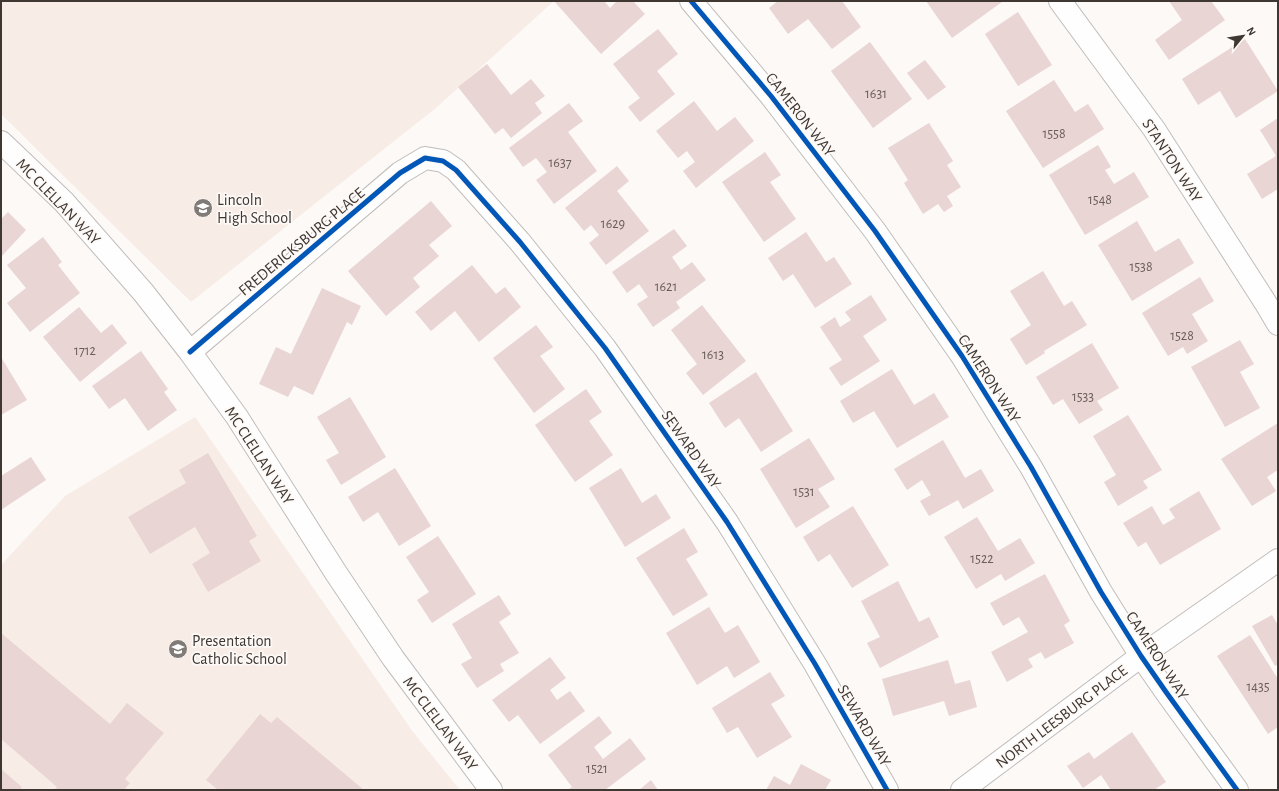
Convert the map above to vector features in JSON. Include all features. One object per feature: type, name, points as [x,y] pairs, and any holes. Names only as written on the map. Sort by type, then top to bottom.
[{"type":"street","name":"CAMERON WAY","points":[[691,1],[771,96],[870,225],[962,356],[1031,467],[1075,543],[1101,592],[1141,656],[1237,790]]},
{"type":"street","name":"STANTON WAY","points":[[1060,1],[1154,129],[1278,324]]},
{"type":"street","name":"MC CLELLAN WAY","points":[[1,142],[64,202],[143,292],[190,352],[237,417],[336,573],[393,658],[491,790]]},
{"type":"street","name":"FREDERICKSBURG PLACE","points":[[190,352],[400,173],[425,158],[433,159]]},
{"type":"street","name":"SEWARD WAY","points":[[433,159],[443,161],[456,170],[520,242],[605,348],[727,522],[815,664],[887,790]]},
{"type":"street","name":"NORTH LEESBURG PLACE","points":[[962,790],[1141,656],[1278,560]]},
{"type":"shaded area","name":"Lincoln High School","points":[[1,1],[554,1],[436,108],[191,302],[1,114]]},
{"type":"shaded area","name":"Presentation Catholic School","points":[[195,417],[413,732],[460,790],[1,790],[1,565],[65,496]]},
{"type":"building","points":[[554,1],[604,1],[610,8],[617,1],[633,1],[645,14],[601,54]]},
{"type":"building","points":[[778,1],[842,1],[861,27],[832,49],[808,19],[788,34],[769,8]]},
{"type":"building","points":[[926,1],[1002,1],[1002,2],[952,38]]},
{"type":"building","points":[[1169,1],[1211,1],[1225,20],[1169,60],[1155,40],[1182,20]]},
{"type":"building","points":[[1018,12],[1052,65],[1018,86],[985,34]]},
{"type":"building","points":[[658,29],[678,54],[657,71],[675,94],[640,122],[628,107],[640,98],[613,64]]},
{"type":"building","points":[[1245,39],[1278,91],[1236,118],[1220,91],[1198,105],[1182,79]]},
{"type":"building","points":[[870,42],[912,99],[873,128],[831,71]]},
{"type":"building","points":[[925,60],[946,87],[928,100],[907,73]]},
{"type":"building","points":[[487,64],[511,95],[531,79],[545,96],[535,103],[542,113],[511,138],[503,128],[495,134],[458,87]]},
{"type":"building","points":[[1054,80],[1075,112],[1088,104],[1104,129],[1043,168],[1006,111]]},
{"type":"building","points":[[694,101],[717,131],[735,117],[754,141],[696,188],[683,171],[695,162],[687,151],[678,158],[656,131]]},
{"type":"building","points":[[569,103],[583,121],[568,132],[597,171],[554,204],[536,180],[547,172],[536,158],[523,167],[509,148]]},
{"type":"building","points":[[1278,118],[1278,189],[1262,199],[1247,174],[1276,156],[1260,130]]},
{"type":"building","points":[[929,123],[953,161],[947,165],[961,187],[947,196],[953,206],[944,212],[938,204],[923,214],[904,183],[908,180],[888,148]]},
{"type":"building","points":[[1098,145],[1111,167],[1105,170],[1114,184],[1134,172],[1149,197],[1085,235],[1049,175]]},
{"type":"building","points":[[765,152],[781,175],[770,182],[796,219],[764,242],[722,182]]},
{"type":"building","points":[[617,166],[629,181],[617,191],[649,231],[606,265],[589,243],[599,235],[591,225],[584,231],[565,208]]},
{"type":"building","points":[[431,201],[452,226],[429,245],[439,256],[413,278],[420,287],[386,316],[348,271]]},
{"type":"building","points":[[8,212],[26,230],[1,257],[1,219]]},
{"type":"building","points":[[1137,221],[1155,252],[1179,238],[1194,263],[1132,301],[1098,245]]},
{"type":"building","points":[[674,229],[687,246],[672,257],[681,270],[692,262],[706,280],[676,302],[680,308],[653,327],[637,304],[648,297],[639,284],[627,293],[612,272]]},
{"type":"building","points":[[806,232],[826,262],[834,257],[852,284],[815,308],[793,274],[783,281],[768,258]]},
{"type":"building","points":[[43,237],[62,262],[58,265],[80,293],[30,332],[7,303],[26,288],[7,265]]},
{"type":"building","points":[[472,265],[496,294],[505,287],[521,307],[479,342],[455,311],[431,331],[415,312]]},
{"type":"building","points":[[1043,271],[1064,306],[1072,301],[1087,325],[1044,351],[1045,353],[1026,365],[1010,339],[1031,325],[1010,291]]},
{"type":"building","points":[[1200,277],[1214,301],[1192,314],[1208,341],[1187,354],[1183,347],[1168,356],[1142,313]]},
{"type":"building","points":[[322,288],[361,306],[352,325],[347,322],[313,395],[294,386],[288,397],[259,384],[276,347],[291,354]]},
{"type":"building","points":[[871,295],[887,320],[863,336],[880,361],[841,386],[829,368],[842,360],[820,327],[835,317],[840,327],[851,320],[845,312]]},
{"type":"building","points":[[702,305],[746,361],[703,395],[686,373],[697,364],[671,330]]},
{"type":"building","points":[[79,307],[101,333],[112,324],[127,343],[80,382],[43,337]]},
{"type":"building","points":[[536,325],[553,347],[540,356],[565,389],[534,413],[493,358]]},
{"type":"building","points":[[1240,340],[1254,364],[1240,372],[1260,408],[1225,427],[1191,367]]},
{"type":"building","points":[[1092,343],[1119,388],[1097,401],[1103,410],[1079,424],[1063,399],[1053,405],[1036,377]]},
{"type":"building","points":[[141,351],[168,389],[164,392],[177,410],[148,431],[125,398],[109,409],[92,386]]},
{"type":"building","points":[[1,357],[27,400],[1,415]]},
{"type":"building","points":[[892,369],[914,405],[934,393],[949,417],[897,448],[874,411],[853,423],[840,401]]},
{"type":"building","points":[[756,372],[793,431],[761,452],[739,418],[725,428],[709,403]]},
{"type":"building","points":[[586,389],[602,412],[589,421],[613,455],[575,482],[535,425]]},
{"type":"building","points":[[350,397],[386,457],[341,485],[326,460],[339,453],[317,417]]},
{"type":"building","points":[[1128,415],[1162,470],[1143,481],[1148,488],[1118,506],[1104,482],[1116,475],[1093,436]]},
{"type":"building","points":[[1278,423],[1278,470],[1267,477],[1276,491],[1252,506],[1221,459]]},
{"type":"building","points":[[809,438],[835,479],[818,489],[830,507],[796,528],[760,469]]},
{"type":"building","points":[[943,440],[965,478],[981,469],[994,491],[963,509],[958,500],[929,516],[920,501],[931,495],[922,480],[907,490],[894,469]]},
{"type":"building","points":[[208,453],[257,536],[249,541],[261,561],[208,592],[192,564],[210,553],[195,527],[150,554],[128,517],[186,483],[179,470]]},
{"type":"building","points":[[31,457],[46,480],[1,510],[1,476]]},
{"type":"building","points":[[395,468],[431,526],[399,546],[378,512],[363,522],[348,497]]},
{"type":"building","points":[[621,468],[642,503],[656,494],[671,518],[625,547],[589,488]]},
{"type":"building","points":[[1199,491],[1221,529],[1160,565],[1146,542],[1138,547],[1123,523],[1152,506],[1163,525],[1175,518],[1169,509]]},
{"type":"building","points":[[853,506],[889,565],[852,588],[830,554],[818,562],[803,537]]},
{"type":"building","points":[[977,517],[998,551],[1020,538],[1035,563],[1005,581],[1001,574],[976,589],[944,537]]},
{"type":"building","points":[[684,528],[698,552],[686,559],[708,595],[673,616],[636,558]]},
{"type":"building","points":[[438,536],[476,594],[432,623],[417,600],[429,592],[406,557]]},
{"type":"building","points":[[1045,574],[1070,621],[1064,625],[1074,643],[1045,659],[1041,652],[1028,659],[1033,667],[1007,682],[991,652],[1028,632],[1019,617],[1003,626],[990,603]]},
{"type":"building","points":[[898,581],[919,622],[929,617],[939,637],[880,668],[867,643],[880,637],[861,601]]},
{"type":"building","points":[[499,595],[511,614],[499,622],[519,653],[500,664],[504,671],[477,688],[461,664],[472,658],[452,624]]},
{"type":"building","points":[[709,607],[725,633],[738,625],[760,662],[734,678],[727,666],[697,685],[666,633]]},
{"type":"building","points":[[1272,615],[1278,625],[1278,664],[1275,666],[1252,626]]},
{"type":"building","points":[[1,633],[110,724],[127,703],[164,733],[125,779],[130,783],[124,790],[54,790],[57,787],[1,739]]},
{"type":"building","points":[[1250,635],[1278,679],[1278,727],[1268,734],[1217,656]]},
{"type":"building","points":[[550,657],[566,678],[550,690],[557,700],[570,691],[585,711],[540,744],[518,715],[509,722],[492,700]]},
{"type":"building","points":[[948,660],[955,684],[970,680],[977,707],[949,716],[944,701],[893,716],[882,679]]},
{"type":"building","points":[[770,672],[785,696],[771,704],[792,737],[757,758],[738,727],[727,733],[712,708]]},
{"type":"building","points":[[260,714],[271,723],[277,717],[364,790],[218,790],[206,780]]},
{"type":"building","points":[[599,716],[612,733],[594,747],[603,759],[630,738],[646,759],[605,790],[567,790],[572,787],[548,755]]},
{"type":"building","points":[[1132,732],[1166,782],[1154,790],[1111,790],[1101,775],[1083,788],[1067,766],[1089,752],[1094,759]]},
{"type":"building","points":[[801,764],[831,780],[825,790],[766,790],[774,776],[790,785]]},
{"type":"building","points":[[1,769],[22,787],[20,790],[1,790]]},
{"type":"building","points":[[651,780],[658,790],[639,790]]},
{"type":"cycle path","points":[[691,1],[771,96],[875,231],[962,356],[1031,467],[1101,592],[1141,656],[1237,790]]},
{"type":"cycle path","points":[[190,352],[400,173],[425,158],[443,161],[456,170],[520,242],[605,348],[727,522],[815,664],[887,790]]},
{"type":"place","name":"Lincoln High School","points":[[203,208]]},
{"type":"place","name":"Presentation Catholic School","points":[[178,649]]}]
